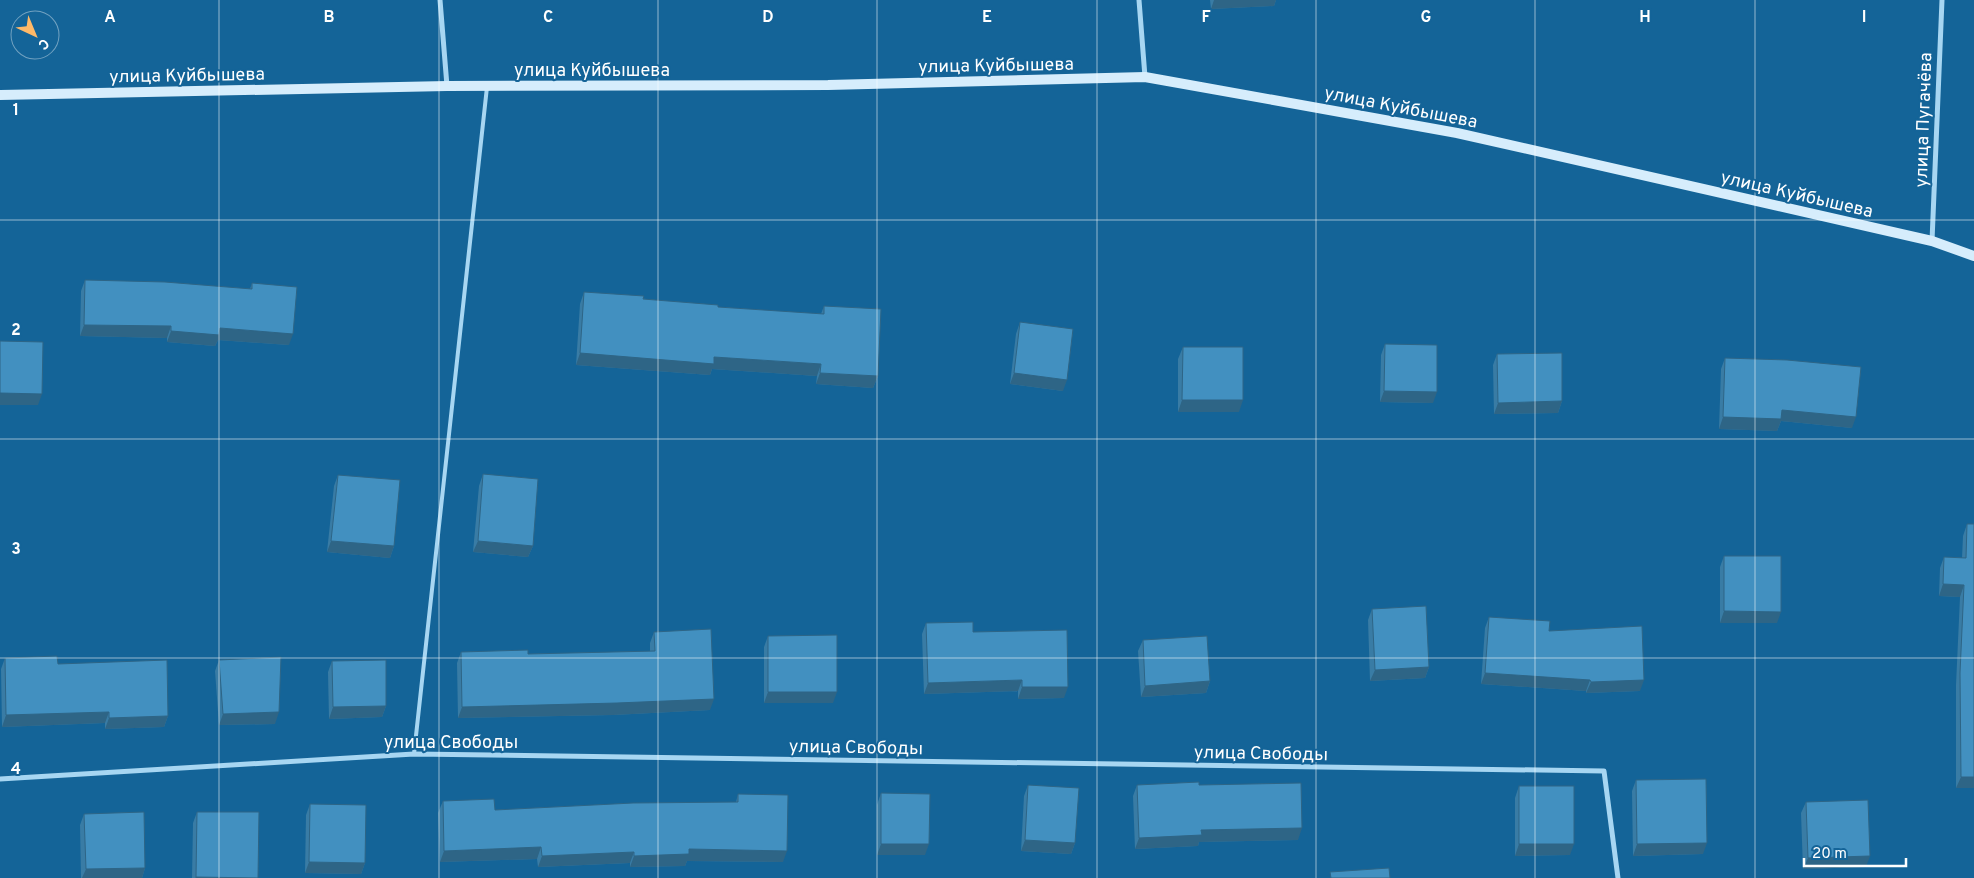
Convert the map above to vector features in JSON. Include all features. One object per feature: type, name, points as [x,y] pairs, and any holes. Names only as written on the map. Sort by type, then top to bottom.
[{"type":"main road","name":"улица Куйбышева","points":[[0,95],[447,86],[828,85],[1145,77],[1457,133],[1932,241],[1974,256]]},
{"type":"street","points":[[440,0],[447,86]]},
{"type":"street","points":[[1139,0],[1145,77]]},
{"type":"street","name":"улица Пугачёва","points":[[1932,241],[1942,0]]},
{"type":"street","name":"улица Свободы","points":[[0,779],[414,754],[1604,771],[1618,878]]},
{"type":"lane","points":[[414,754],[487,87]]},
{"type":"building","points":[[85,280],[165,282],[252,289],[252,283],[297,287],[293,334],[220,328],[219,335],[171,331],[171,326],[84,325]]},
{"type":"building","points":[[584,292],[644,296],[643,299],[718,305],[718,307],[824,314],[824,306],[881,309],[878,376],[820,373],[821,364],[714,357],[714,364],[580,353]]},
{"type":"building","points":[[1020,322],[1073,329],[1067,380],[1014,373]]},
{"type":"building","points":[[0,341],[43,342],[42,394],[0,393]]},
{"type":"building","points":[[1385,344],[1437,345],[1437,392],[1384,391]]},
{"type":"building","points":[[1183,347],[1243,347],[1243,400],[1182,400]]},
{"type":"building","points":[[1562,353],[1562,401],[1498,403],[1497,354]]},
{"type":"building","points":[[1725,358],[1787,360],[1861,367],[1856,417],[1782,410],[1781,419],[1723,417]]},
{"type":"building","points":[[483,474],[538,479],[533,546],[478,541]]},
{"type":"building","points":[[338,475],[400,480],[394,546],[331,541]]},
{"type":"building","points":[[1967,524],[1974,524],[1974,777],[1961,777],[1960,673],[1964,585],[1943,584],[1944,557],[1966,558]]},
{"type":"building","points":[[1724,556],[1781,556],[1781,612],[1724,611]]},
{"type":"building","points":[[1426,606],[1429,667],[1375,670],[1372,609]]},
{"type":"building","points":[[1489,617],[1550,621],[1549,631],[1642,626],[1644,680],[1591,682],[1590,680],[1485,673]]},
{"type":"building","points":[[973,622],[973,632],[1067,630],[1068,687],[1022,687],[1022,680],[928,683],[926,623]]},
{"type":"building","points":[[711,629],[714,699],[462,707],[461,652],[528,650],[528,654],[655,651],[654,632]]},
{"type":"building","points":[[837,635],[837,692],[768,692],[768,636]]},
{"type":"building","points":[[1207,636],[1210,681],[1145,686],[1143,640]]},
{"type":"building","points":[[57,656],[58,664],[167,660],[168,716],[109,718],[109,712],[6,715],[5,658]]},
{"type":"building","points":[[281,657],[279,712],[223,714],[219,660]]},
{"type":"building","points":[[386,660],[386,706],[333,707],[332,661]]},
{"type":"building","points":[[1706,779],[1707,843],[1637,844],[1636,780]]},
{"type":"building","points":[[1199,782],[1199,785],[1301,783],[1302,828],[1201,830],[1202,835],[1139,838],[1137,785]]},
{"type":"building","points":[[1028,785],[1079,788],[1075,843],[1025,840]]},
{"type":"building","points":[[1519,786],[1574,786],[1574,844],[1519,844]]},
{"type":"building","points":[[881,793],[930,794],[929,844],[881,844]]},
{"type":"building","points":[[738,794],[788,795],[787,851],[689,849],[689,854],[634,856],[634,852],[542,856],[541,847],[444,851],[443,801],[494,799],[495,810],[633,803],[738,802]]},
{"type":"building","points":[[1868,800],[1870,856],[1808,858],[1806,802]]},
{"type":"building","points":[[310,804],[366,805],[365,863],[309,862]]},
{"type":"building","points":[[144,812],[145,868],[86,869],[84,814]]},
{"type":"building","points":[[197,812],[259,812],[258,878],[196,877]]},
{"type":"building","points":[[1389,868],[1390,878],[1331,878],[1330,872]]}]
